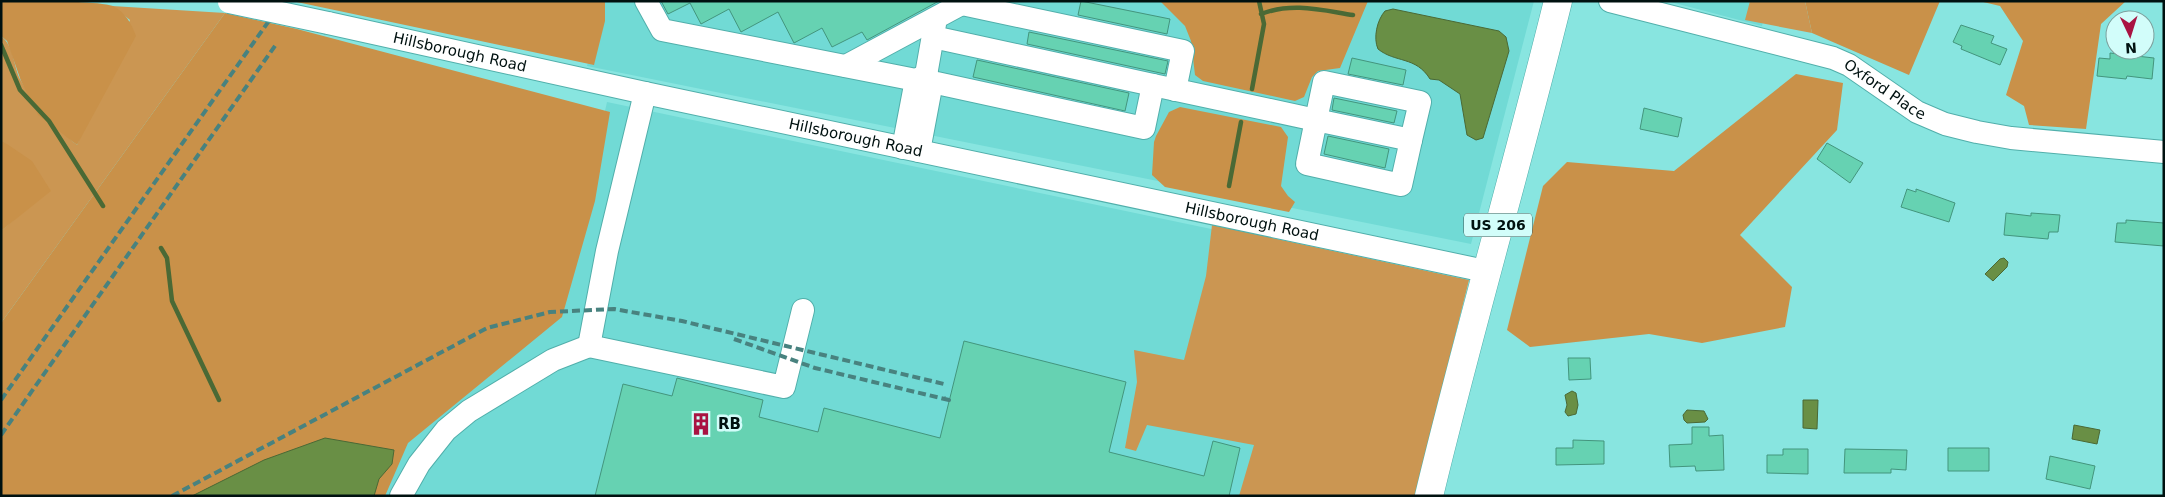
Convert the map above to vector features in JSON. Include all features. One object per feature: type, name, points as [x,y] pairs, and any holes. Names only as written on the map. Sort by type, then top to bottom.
[{"type":"main road","name":"US 206","points":[[1429,496],[1485,271],[1558,1]]},
{"type":"street","points":[[646,1],[662,30],[846,66],[925,79],[1144,128],[1153,85]]},
{"type":"street","name":"Oxford Place","points":[[1610,1],[1833,58],[1849,65],[1918,112],[1946,124],[1977,132],[2164,152]]},
{"type":"street","name":"Hillsborough Road","points":[[228,2],[911,150],[1485,271]]},
{"type":"street","points":[[846,66],[934,28],[964,3],[1183,51],[1175,90]]},
{"type":"street","points":[[911,150],[934,28]]},
{"type":"street","points":[[934,28],[1153,85],[1411,140]]},
{"type":"street","points":[[1324,82],[1420,102],[1401,184],[1307,164],[1316,120],[1324,82]]},
{"type":"street","points":[[589,346],[607,251],[645,93]]},
{"type":"street","points":[[401,496],[419,464],[446,430],[469,411],[553,360],[589,346],[784,387],[803,310]]},
{"type":"shaded area","points":[[1,1],[59,1],[104,4],[118,9],[130,23],[136,36],[77,145],[38,115],[21,81],[7,41],[1,36]]},
{"type":"shaded area","points":[[292,1],[605,1],[605,21],[594,65]]},
{"type":"shaded area","points":[[604,1],[1534,1],[1471,244],[587,66]]},
{"type":"shaded area","points":[[1160,1],[1368,1],[1340,68],[1318,71],[1312,77],[1304,97],[1295,101],[1203,81],[1195,75],[1191,41],[1185,26]]},
{"type":"shaded area","points":[[1667,1],[1768,1],[1762,26]]},
{"type":"shaded area","points":[[1750,1],[1805,1],[1812,33],[1745,20]]},
{"type":"shaded area","points":[[1805,1],[1940,1],[1909,75],[1812,33]]},
{"type":"shaded area","points":[[1979,1],[2126,1],[2116,10],[2105,10],[2105,20],[2101,24],[2086,129],[2029,125],[2024,106],[2006,95],[2023,41],[2000,6]]},
{"type":"shaded area","points":[[112,6],[225,13],[1,323],[1,231],[16,218],[7,145],[1,140],[1,36],[9,46],[18,75],[26,89],[47,115],[77,145],[130,20]]},
{"type":"shaded area","points":[[1393,9],[1499,31],[1506,37],[1509,51],[1483,138],[1476,140],[1467,135],[1460,94],[1439,80],[1430,79],[1412,63],[1391,56],[1378,49],[1376,35],[1378,24],[1385,11]]},
{"type":"shaded area","points":[[225,13],[297,29],[610,112],[595,201],[562,317],[408,443],[385,496],[1,496],[1,323]]},
{"type":"shaded area","points":[[1796,74],[1843,83],[1837,130],[1740,235],[1792,287],[1785,327],[1702,343],[1649,334],[1530,347],[1507,330],[1543,186],[1567,162],[1674,171]]},
{"type":"shaded area","points":[[607,102],[1316,251],[1254,496],[362,496],[377,431],[565,289]]},
{"type":"shaded area","points":[[1180,107],[1281,127],[1288,137],[1281,186],[1295,202],[1289,212],[1165,187],[1152,175],[1156,136],[1169,112]]},
{"type":"shaded area","points":[[1,140],[32,161],[51,191],[1,231]]},
{"type":"shaded area","points":[[1212,225],[1469,280],[1415,496],[1239,496],[1254,445],[1147,425],[1136,451],[1125,448],[1137,382],[1134,350],[1184,360],[1206,276]]},
{"type":"shaded area","points":[[2004,258],[2008,262],[2007,267],[1993,281],[1985,274],[2000,259]]},
{"type":"shaded area","points":[[1572,391],[1576,393],[1578,405],[1576,414],[1568,416],[1565,412],[1567,405],[1565,395]]},
{"type":"shaded area","points":[[1803,400],[1818,400],[1817,429],[1803,428]]},
{"type":"shaded area","points":[[1687,410],[1704,411],[1708,419],[1705,422],[1687,423],[1683,415]]},
{"type":"shaded area","points":[[2074,425],[2100,430],[2097,444],[2072,439]]},
{"type":"shaded area","points":[[325,438],[394,450],[392,464],[379,479],[374,496],[192,496],[264,460]]},
{"type":"building","points":[[661,1],[939,1],[867,40],[862,32],[832,47],[822,28],[794,43],[778,12],[741,32],[729,9],[701,24],[690,3],[668,14]]},
{"type":"building","points":[[1081,1],[1170,19],[1167,34],[1078,15]]},
{"type":"building","points":[[1961,25],[1994,36],[1991,43],[2007,49],[2000,65],[1961,49],[1962,46],[1953,42]]},
{"type":"building","points":[[1029,32],[1168,61],[1165,74],[1027,44]]},
{"type":"building","points":[[1352,58],[1406,70],[1403,85],[1348,74]]},
{"type":"building","points":[[2099,58],[2105,60],[2154,60],[2152,79],[2127,76],[2126,79],[2097,76]]},
{"type":"building","points":[[977,60],[1129,93],[1125,111],[973,77]]},
{"type":"building","points":[[1334,98],[1397,111],[1394,123],[1332,110]]},
{"type":"building","points":[[1644,108],[1682,118],[1678,137],[1640,129]]},
{"type":"building","points":[[1328,136],[1389,149],[1385,168],[1324,154]]},
{"type":"building","points":[[1827,143],[1863,163],[1850,183],[1817,159]]},
{"type":"building","points":[[1907,189],[1916,192],[1916,189],[1955,203],[1949,222],[1901,207]]},
{"type":"building","points":[[2006,213],[2031,216],[2031,213],[2060,215],[2058,232],[2049,232],[2048,239],[2004,235]]},
{"type":"building","points":[[2126,220],[2164,223],[2164,246],[2115,242],[2117,223],[2126,223]]},
{"type":"building","name":"RB","points":[[964,341],[1126,382],[1109,452],[1204,476],[1213,441],[1240,448],[1229,496],[595,496],[623,384],[672,396],[677,378],[763,400],[759,417],[818,432],[824,408],[940,438]]},
{"type":"building","points":[[1568,358],[1590,358],[1591,379],[1569,380]]},
{"type":"building","points":[[1692,427],[1709,427],[1709,436],[1723,435],[1724,470],[1696,471],[1695,466],[1670,467],[1669,445],[1692,444]]},
{"type":"building","points":[[1573,440],[1604,441],[1604,464],[1556,465],[1556,448],[1573,448]]},
{"type":"building","points":[[1948,448],[1989,448],[1989,471],[1948,471]]},
{"type":"building","points":[[1783,449],[1808,449],[1808,474],[1767,473],[1767,455],[1783,455]]},
{"type":"building","points":[[1845,449],[1907,450],[1906,470],[1891,469],[1891,473],[1844,473]]},
{"type":"building","points":[[2050,456],[2095,466],[2090,489],[2046,479]]},
{"type":"waterway","points":[[1252,89],[1264,24],[1259,1]]},
{"type":"waterway","points":[[1261,14],[1284,8],[1307,8],[1353,15]]},
{"type":"waterway","points":[[1,45],[20,90],[49,121],[103,206]]},
{"type":"waterway","points":[[1229,186],[1241,122]]},
{"type":"waterway","points":[[161,248],[167,258],[172,301],[219,400]]},
{"type":"railway","points":[[1,400],[283,1]]},
{"type":"railway","points":[[1,435],[277,43]]},
{"type":"railway","points":[[172,496],[487,328],[550,312],[614,309],[682,321],[944,384]]},
{"type":"railway","points":[[734,339],[815,368],[949,400],[944,398]]},
{"type":"place","name":"RB","points":[[701,424]]}]
